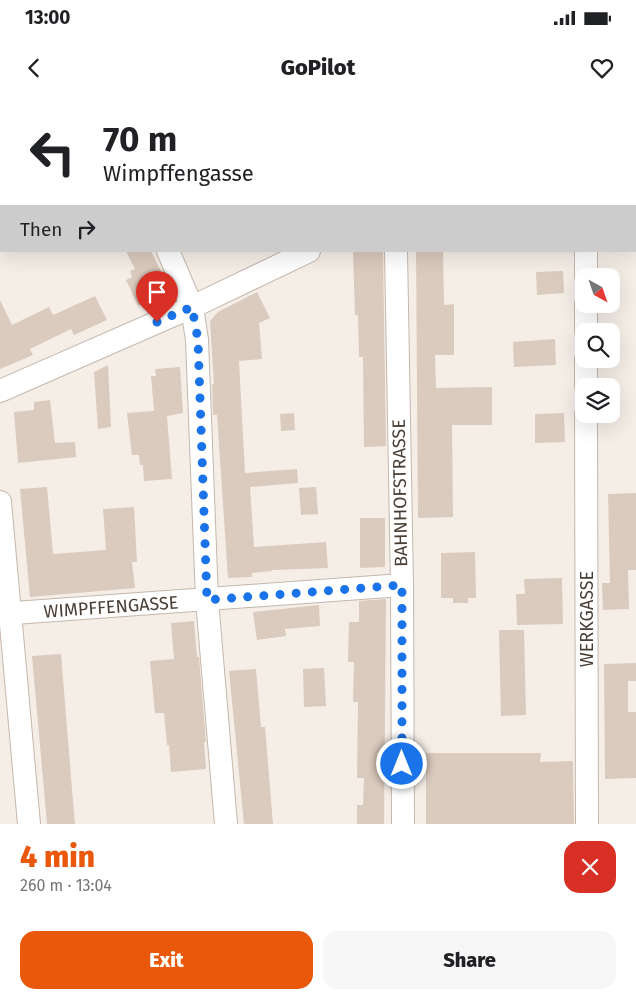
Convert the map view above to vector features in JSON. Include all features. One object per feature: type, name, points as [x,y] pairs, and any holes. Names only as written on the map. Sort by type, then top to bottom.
[{"type":"street","points":[[168,252],[192,307],[198,340],[207,600],[226,824]]},
{"type":"street","points":[[0,391],[192,307],[307,252]]},
{"type":"street","name":"BAHNHOFSTRASSE","points":[[396,252],[402,585],[402,824]]},
{"type":"street","points":[[586,252],[586,268]]},
{"type":"street","name":"WERKGASSE","points":[[586,423],[587,824]]},
{"type":"street","points":[[0,502],[5,614],[29,824]]},
{"type":"street","name":"WIMPFFENGASSE","points":[[5,614],[402,585]]},
{"type":"building","points":[[126,252],[151,252],[170,290],[138,306],[126,280],[132,277],[130,271],[135,269]]},
{"type":"building","points":[[353,252],[383,252],[386,446],[364,447],[363,357],[359,357],[358,315],[355,315]]},
{"type":"building","points":[[416,252],[443,252],[444,305],[454,304],[454,355],[435,355],[436,388],[492,387],[492,425],[452,425],[453,517],[418,518]]},
{"type":"building","points":[[563,271],[564,293],[537,295],[536,272]]},
{"type":"building","points":[[257,292],[270,318],[259,323],[262,359],[239,361],[245,473],[297,469],[298,483],[250,487],[254,547],[326,542],[328,568],[272,570],[252,573],[252,577],[228,578],[217,415],[213,415],[212,384],[214,384],[210,321],[218,312]]},
{"type":"building","points":[[95,296],[107,320],[74,335],[71,329],[30,349],[33,355],[0,369],[0,300],[12,325],[49,307],[53,315]]},
{"type":"building","points":[[555,339],[556,365],[514,367],[513,342]]},
{"type":"building","points":[[108,365],[111,427],[98,429],[94,372]]},
{"type":"building","points":[[180,367],[183,413],[167,416],[172,479],[144,481],[143,465],[140,465],[139,455],[132,455],[127,413],[154,411],[151,376],[156,376],[155,369]]},
{"type":"building","points":[[50,400],[55,443],[75,442],[76,457],[18,463],[14,412],[34,410],[34,402]]},
{"type":"building","points":[[294,413],[295,430],[281,431],[280,414]]},
{"type":"building","points":[[564,413],[565,442],[535,443],[535,414]]},
{"type":"building","points":[[47,487],[53,554],[106,550],[103,509],[134,507],[137,562],[132,562],[135,588],[30,597],[20,489]]},
{"type":"building","points":[[316,487],[318,514],[301,515],[299,488]]},
{"type":"building","points":[[636,493],[636,570],[628,570],[629,609],[603,610],[602,583],[610,583],[608,494]]},
{"type":"building","points":[[360,518],[385,518],[385,567],[360,568]]},
{"type":"building","points":[[475,552],[476,598],[468,598],[468,603],[453,603],[453,598],[441,598],[441,553]]},
{"type":"building","points":[[562,578],[563,624],[517,625],[516,594],[525,594],[524,579]]},
{"type":"building","points":[[386,599],[384,824],[357,824],[357,805],[363,805],[364,778],[357,778],[358,702],[353,702],[354,662],[348,662],[349,622],[359,622],[359,601]]},
{"type":"building","points":[[319,605],[320,626],[285,629],[286,636],[257,640],[253,612]]},
{"type":"building","points":[[194,621],[206,742],[204,742],[206,769],[171,772],[164,713],[155,713],[150,661],[174,659],[171,623]]},
{"type":"building","points":[[499,630],[524,630],[526,715],[501,716]]},
{"type":"building","points":[[61,654],[75,824],[47,824],[32,656]]},
{"type":"building","points":[[636,663],[636,681],[628,681],[628,712],[636,712],[636,778],[605,779],[604,664]]},
{"type":"building","points":[[324,668],[326,706],[304,707],[303,669]]},
{"type":"building","points":[[256,669],[261,727],[265,727],[273,824],[244,824],[229,671]]},
{"type":"building","points":[[426,753],[541,753],[540,762],[573,761],[574,824],[426,824]]},
{"type":"route","points":[[157,322],[192,307],[198,340],[207,600],[402,585],[402,764]]}]
